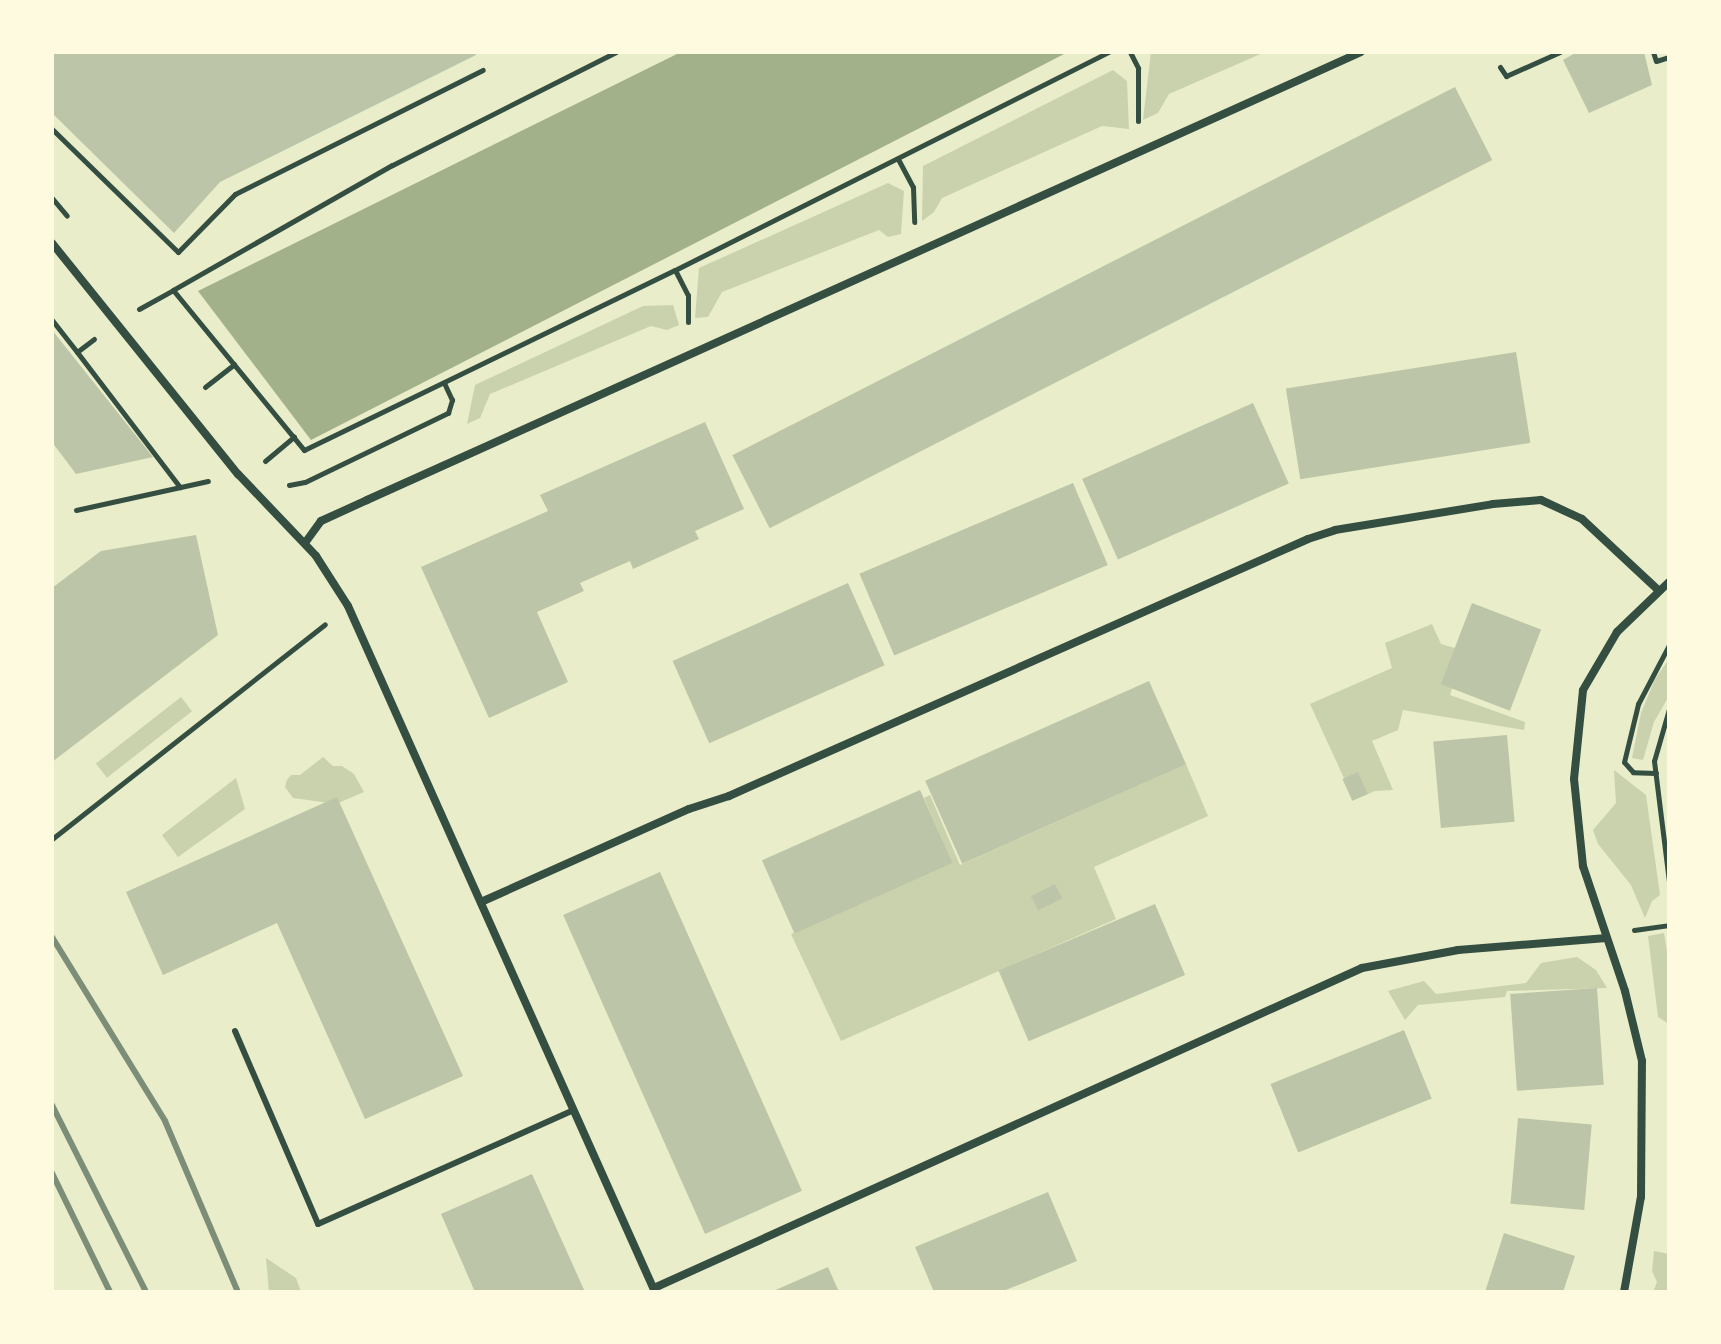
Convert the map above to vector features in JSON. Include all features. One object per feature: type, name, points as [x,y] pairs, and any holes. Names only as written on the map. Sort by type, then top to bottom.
[{"type":"street","points":[[305,543],[321,521],[1361,52]]},
{"type":"street","points":[[54,250],[238,474],[305,543],[348,606],[655,1290],[1362,968],[1458,950],[1607,938]]},
{"type":"street","points":[[481,902],[689,809],[729,796],[1299,543],[1335,530],[1493,504],[1541,500],[1582,519],[1657,589]]},
{"type":"street","points":[[1624,1292],[1641,1197],[1642,1061],[1625,991],[1583,866],[1575,793],[1583,690],[1617,632],[1657,589],[1669,582]]},
{"type":"lane","points":[[235,1031],[318,1224],[574,1110]]},
{"type":"path","points":[[616,52],[392,165],[173,290],[304,450],[314,448],[675,270],[1109,52]]},
{"type":"path","points":[[1130,52],[1138,68],[1137,94]]},
{"type":"path","points":[[1500,67],[1506,76],[1560,52]]},
{"type":"path","points":[[1653,52],[1656,61],[1669,57]]},
{"type":"path","points":[[52,129],[178,252],[235,194],[483,70]]},
{"type":"path","points":[[898,159],[913,186],[913,207]]},
{"type":"path","points":[[675,270],[688,295],[689,322]]},
{"type":"path","points":[[52,320],[180,487]]},
{"type":"path","points":[[77,352],[115,322]]},
{"type":"path","points":[[204,388],[234,364]]},
{"type":"path","points":[[305,482],[448,413],[452,400],[444,383]]},
{"type":"path","points":[[270,456],[294,437]]},
{"type":"path","points":[[76,510],[238,474]]},
{"type":"path","points":[[52,839],[348,606]]},
{"type":"path","points":[[1656,773],[1633,772],[1625,767],[1626,748],[1645,686],[1669,645]]},
{"type":"path","points":[[1669,709],[1654,761],[1669,881]]},
{"type":"shaded area","points":[[681,52],[1068,52],[311,440],[198,291]]},
{"type":"shaded area","points":[[1151,52],[1265,52],[1169,94],[1158,113],[1143,120]]},
{"type":"shaded area","points":[[1113,70],[1127,81],[1129,129],[1102,126],[942,198],[934,212],[922,221],[923,166]]},
{"type":"shaded area","points":[[888,183],[904,191],[901,234],[888,237],[879,230],[722,292],[708,317],[695,318],[699,268]]},
{"type":"shaded area","points":[[673,305],[679,325],[667,330],[651,326],[490,394],[480,418],[467,424],[475,385],[643,306]]},
{"type":"shaded area","points":[[1432,624],[1441,644],[1465,651],[1450,695],[1525,722],[1524,730],[1403,710],[1398,730],[1372,741],[1393,790],[1375,791],[1354,800],[1310,704],[1392,668],[1385,643]]},
{"type":"shaded area","points":[[1669,659],[1669,696],[1654,722],[1643,760],[1632,758],[1641,713],[1655,679]]},
{"type":"shaded area","points":[[181,697],[192,711],[107,778],[96,763]]},
{"type":"shaded area","points":[[323,757],[333,766],[342,766],[354,774],[364,792],[336,804],[293,798],[285,787],[287,780],[291,775],[300,775]]},
{"type":"shaded area","points":[[1186,764],[1208,816],[1094,867],[1116,919],[841,1041],[791,934],[952,863],[924,798],[930,795],[960,865]]},
{"type":"shaded area","points":[[1614,770],[1646,795],[1660,895],[1652,901],[1645,918],[1631,885],[1598,844],[1593,830],[1616,803]]},
{"type":"shaded area","points":[[236,778],[245,809],[178,857],[162,835]]},
{"type":"shaded area","points":[[1664,933],[1669,964],[1669,1024],[1658,1017],[1648,936]]},
{"type":"shaded area","points":[[1577,957],[1596,970],[1607,988],[1507,991],[1505,997],[1418,1005],[1405,1020],[1388,991],[1424,981],[1436,994],[1526,983],[1541,963]]},
{"type":"shaded area","points":[[1654,1251],[1669,1254],[1669,1292],[1653,1292],[1657,1282],[1652,1271]]},
{"type":"shaded area","points":[[266,1258],[296,1278],[301,1292],[269,1292]]},
{"type":"building","points":[[52,52],[475,52],[476,55],[220,182],[174,233],[52,113]]},
{"type":"building","points":[[1577,52],[1644,52],[1652,85],[1589,113],[1563,60]]},
{"type":"building","points":[[1455,87],[1492,160],[770,528],[732,455]]},
{"type":"building","points":[[52,330],[153,457],[76,474],[52,442]]},
{"type":"building","points":[[1516,352],[1530,443],[1300,479],[1286,388]]},
{"type":"building","points":[[1253,403],[1289,483],[1118,559],[1082,479]]},
{"type":"building","points":[[705,422],[744,509],[695,531],[699,539],[633,569],[630,561],[580,583],[584,591],[537,612],[568,682],[489,718],[421,567],[548,511],[540,495]]},
{"type":"building","points":[[1073,483],[1108,565],[894,656],[859,574]]},
{"type":"building","points":[[196,535],[218,635],[52,762],[52,588],[101,551]]},
{"type":"building","points":[[848,583],[885,665],[709,743],[673,661]]},
{"type":"building","points":[[1472,603],[1541,630],[1510,711],[1441,684]]},
{"type":"building","points":[[1149,681],[1186,764],[962,864],[925,781]]},
{"type":"building","points":[[1507,735],[1515,822],[1441,828],[1433,741]]},
{"type":"building","points":[[1358,772],[1368,794],[1352,801],[1342,779]]},
{"type":"building","points":[[920,790],[953,863],[794,933],[762,860]]},
{"type":"building","points":[[337,797],[463,1076],[365,1119],[277,923],[163,975],[126,892]]},
{"type":"building","points":[[660,872],[802,1191],[705,1234],[563,915]]},
{"type":"building","points":[[1055,884],[1062,898],[1038,911],[1031,896]]},
{"type":"building","points":[[1155,904],[1185,975],[1029,1041],[999,970]]},
{"type":"building","points":[[1597,988],[1604,1085],[1517,1091],[1510,994]]},
{"type":"building","points":[[1404,1030],[1432,1099],[1298,1153],[1270,1084]]},
{"type":"building","points":[[1518,1118],[1592,1124],[1584,1210],[1511,1204]]},
{"type":"building","points":[[532,1174],[585,1292],[475,1292],[441,1214]]},
{"type":"building","points":[[1048,1192],[1077,1261],[1001,1292],[934,1292],[915,1247]]},
{"type":"building","points":[[1504,1233],[1575,1256],[1563,1292],[1485,1292]]},
{"type":"building","points":[[828,1267],[839,1292],[771,1292]]},
{"type":"railway","points":[[52,937],[165,1121],[238,1292]]},
{"type":"railway","points":[[52,1105],[146,1292]]},
{"type":"railway","points":[[52,1173],[110,1292]]}]
